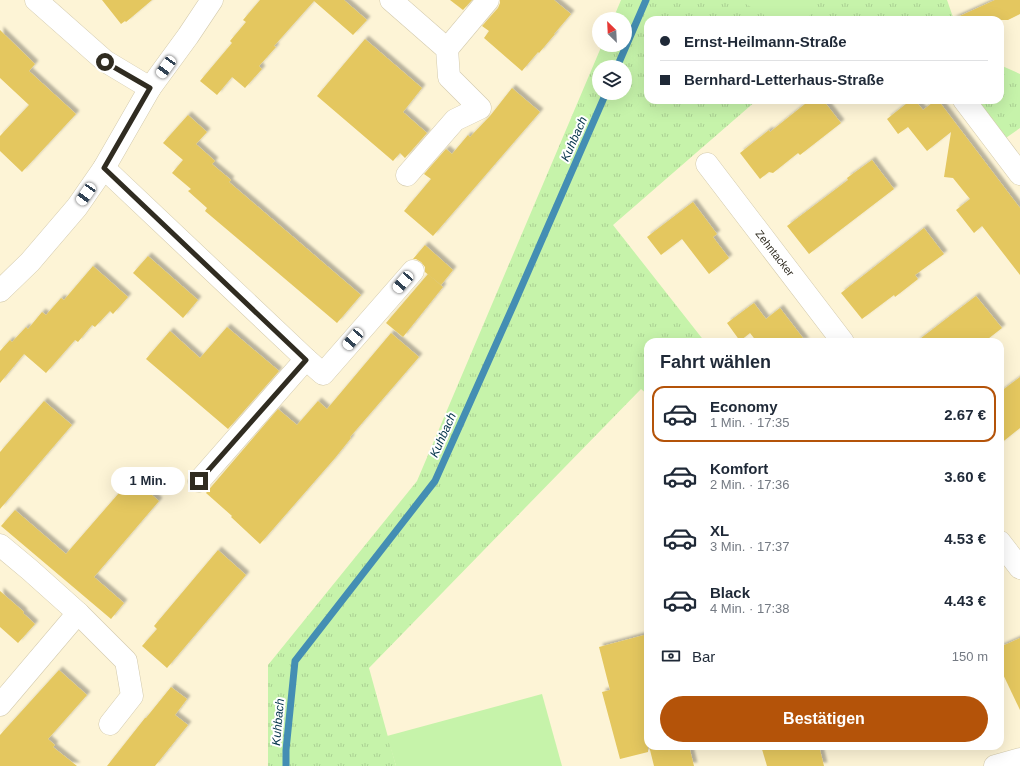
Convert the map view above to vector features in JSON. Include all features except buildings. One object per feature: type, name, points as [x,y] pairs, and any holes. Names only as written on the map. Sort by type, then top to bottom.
[{"type":"street","points":[[36,0],[105,62],[150,88]]},
{"type":"street","points":[[0,291],[30,262],[77,207],[104,168],[150,88],[212,0]]},
{"type":"street","points":[[391,0],[447,49],[450,77],[480,108],[455,120],[407,175]]},
{"type":"street","points":[[447,49],[488,0]]},
{"type":"street","points":[[967,104],[1020,174]]},
{"type":"street","name":"Zehntacker","points":[[707,164],[841,338]]},
{"type":"street","points":[[104,168],[306,360],[323,374],[413,271]]},
{"type":"street","points":[[199,481],[306,360]]},
{"type":"street","points":[[1004,547],[1020,568]]},
{"type":"street","points":[[2,552],[78,614],[126,661],[132,696],[110,724]]},
{"type":"street","points":[[0,705],[78,614]]},
{"type":"street","points":[[995,766],[1020,760]]},
{"type":"green space","points":[[621,0],[947,0],[953,16],[644,16],[644,104],[752,104],[613,225],[702,338],[644,338],[644,392],[641,389],[369,668],[396,766],[268,766],[268,665],[417,481],[592,69],[592,100],[632,100],[632,60],[596,60],[599,52],[632,52],[632,12],[616,12]]},
{"type":"green space","points":[[739,0],[819,0],[809,16],[766,16]]},
{"type":"green space","points":[[1004,67],[1020,74],[1020,128],[990,149],[958,104],[1004,104]]},
{"type":"green space","points":[[542,694],[562,766],[396,766],[387,736]]},
{"type":"waterway","name":"Kuhbach","points":[[620,60],[646,0]]},
{"type":"waterway","name":"Kuhbach","points":[[286,766],[286,750],[295,661],[435,481],[603,100]]},
{"type":"route","points":[[105,62],[150,88],[104,168],[306,360],[199,481]]}]
